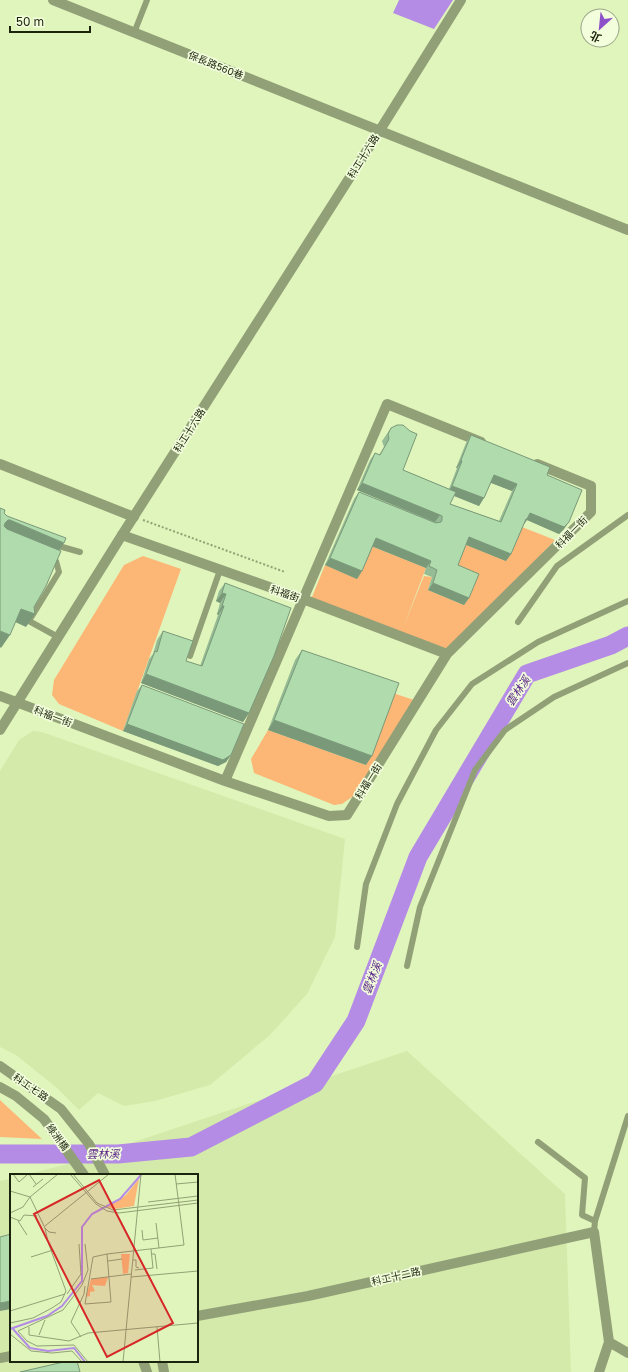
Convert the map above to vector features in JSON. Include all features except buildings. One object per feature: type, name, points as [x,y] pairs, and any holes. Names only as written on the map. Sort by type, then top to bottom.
[{"type":"street","name":"保長路560巷","points":[[53,0],[380,130]]},
{"type":"street","name":"科工十六路","points":[[0,730],[461,0]]},
{"type":"street","name":"科工十六路","points":[[380,130],[628,230]]},
{"type":"street","points":[[225,781],[246,728],[303,599],[353,494],[387,404],[489,445]]},
{"type":"street","name":"科福一街","points":[[0,696],[225,781],[329,816],[347,815],[447,654],[591,512],[591,486],[526,460]]},
{"type":"street","points":[[0,464],[134,517]]},
{"type":"street","name":"科福街","points":[[122,535],[303,599],[447,654]]},
{"type":"street","name":"科工七路","points":[[0,1066],[61,1109]]},
{"type":"street","name":"科工七路","points":[[0,1086],[16,1096],[44,1119]]},
{"type":"street","name":"綠洲橋","points":[[61,1109],[88,1144],[104,1174]]},
{"type":"street","name":"綠洲橋","points":[[44,1119],[83,1174]]},
{"type":"street","points":[[595,1226],[609,1342],[599,1372]]},
{"type":"street","name":"科工十二路","points":[[198,1316],[308,1296],[595,1226]]},
{"type":"street","points":[[609,1342],[628,1353]]},
{"type":"street","points":[[0,1358],[10,1356]]},
{"type":"street","points":[[144,1362],[147,1372]]},
{"type":"street","points":[[162,1362],[164,1372]]},
{"type":"lane","points":[[134,32],[147,0]]},
{"type":"lane","points":[[518,622],[557,566],[628,515]]},
{"type":"lane","points":[[50,544],[80,552]]},
{"type":"lane","points":[[46,555],[56,561],[59,572],[29,621],[58,637]]},
{"type":"lane","points":[[190,656],[220,570]]},
{"type":"lane","points":[[357,947],[366,884],[397,804],[436,730],[472,684],[538,642],[628,602]]},
{"type":"lane","points":[[408,966],[420,907],[475,770],[505,730],[554,698],[628,663]]},
{"type":"lane","points":[[538,1142],[585,1178],[582,1215],[595,1226],[628,1116]]},
{"type":"path","points":[[134,517],[285,572]]},
{"type":"shaded area","points":[[399,0],[453,0],[434,29],[393,13]]},
{"type":"shaded area","points":[[522,527],[555,540],[447,654],[310,602],[325,565],[357,578],[371,546],[426,568],[403,628],[424,576],[432,577],[428,590],[464,605],[453,572],[464,544]]},
{"type":"shaded area","points":[[143,556],[181,569],[123,731],[59,704],[52,695],[54,680],[124,565]]},
{"type":"shaded area","points":[[393,693],[414,700],[359,792],[342,804],[334,805],[254,773],[251,759],[268,730],[366,765]]},
{"type":"shaded area","points":[[33,731],[42,732],[345,839],[335,937],[307,994],[270,1035],[210,1085],[155,1101],[124,1106],[98,1093],[79,1110],[57,1088],[16,1055],[0,1047],[0,771],[19,740]]},
{"type":"shaded area","points":[[407,1051],[565,1194],[571,1372],[0,1372],[0,1181],[10,1179],[10,1362],[198,1362],[198,1174],[29,1174],[68,1164]]},
{"type":"shaded area","points":[[0,1100],[42,1139],[0,1137]]},
{"type":"waterway","name":"雲林溪","points":[[0,1154],[118,1154],[191,1147],[315,1083],[356,1021],[418,857],[527,674],[611,645],[628,636]]}]
